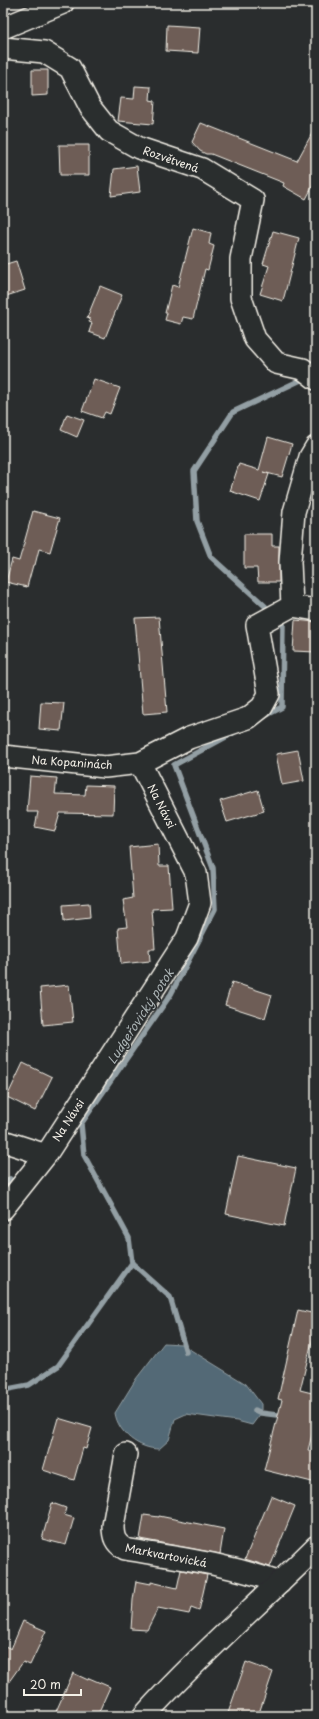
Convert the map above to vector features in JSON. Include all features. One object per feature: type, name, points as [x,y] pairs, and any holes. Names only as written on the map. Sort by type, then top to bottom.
[{"type":"street","points":[[3,28],[63,3]]},
{"type":"street","name":"Rozvětvená","points":[[3,48],[44,52],[70,68],[90,107],[109,131],[139,148],[202,169],[253,200],[241,259],[241,298],[255,340],[276,363],[303,369],[316,379]]},
{"type":"street","points":[[292,606],[290,562],[294,512],[310,457],[316,447]]},
{"type":"street","points":[[140,763],[189,738],[248,718],[262,707],[268,694],[257,625],[292,606],[316,610]]},
{"type":"street","name":"Na Kopaninách","points":[[3,756],[105,767],[140,763]]},
{"type":"street","name":"Na Návsi","points":[[3,1209],[46,1155],[187,938],[200,903],[196,873],[140,763]]},
{"type":"street","points":[[3,1141],[46,1155]]},
{"type":"street","name":"Markvartovická","points":[[126,1454],[113,1526],[113,1534],[119,1545],[125,1549],[204,1562],[254,1573],[280,1583]]},
{"type":"street","points":[[144,1716],[229,1629],[280,1583],[316,1547]]},
{"type":"water","points":[[164,1343],[181,1344],[246,1384],[261,1404],[261,1413],[252,1425],[237,1421],[186,1414],[175,1419],[169,1440],[159,1449],[137,1443],[125,1433],[120,1427],[115,1413],[136,1379]]},
{"type":"building","points":[[167,25],[200,27],[198,53],[166,51]]},
{"type":"building","points":[[32,70],[48,70],[48,95],[32,96]]},
{"type":"building","points":[[135,86],[151,87],[150,100],[155,101],[153,124],[118,121],[121,98],[134,99]]},
{"type":"building","points":[[201,123],[297,161],[316,126],[316,180],[306,199],[283,186],[284,183],[200,151],[192,142]]},
{"type":"building","points":[[59,145],[89,145],[89,175],[60,175]]},
{"type":"building","points":[[137,166],[140,192],[111,196],[114,169]]},
{"type":"building","points":[[193,228],[211,233],[209,244],[214,246],[208,270],[205,269],[193,319],[183,317],[181,324],[165,320],[167,313],[165,313],[172,285],[178,287]]},
{"type":"building","points":[[273,231],[299,238],[283,301],[260,294],[269,266],[263,264]]},
{"type":"building","points":[[16,261],[25,290],[3,297],[3,265]]},
{"type":"building","points":[[100,286],[122,295],[105,338],[89,332],[92,323],[89,322],[90,319],[87,318]]},
{"type":"building","points":[[94,379],[120,388],[110,414],[105,412],[102,418],[82,411]]},
{"type":"building","points":[[67,414],[84,420],[77,437],[61,430]]},
{"type":"building","points":[[268,437],[292,444],[282,477],[263,472],[269,474],[260,501],[230,491],[239,464],[259,470]]},
{"type":"building","points":[[33,511],[60,518],[50,552],[39,549],[27,587],[6,582],[12,559],[19,561]]},
{"type":"building","points":[[244,534],[272,534],[272,546],[279,546],[279,582],[258,582],[257,568],[244,568]]},
{"type":"building","points":[[159,617],[167,712],[143,714],[135,618]]},
{"type":"building","points":[[295,620],[316,622],[316,652],[293,651]]},
{"type":"building","points":[[41,702],[64,703],[61,731],[39,729]]},
{"type":"building","points":[[298,750],[304,781],[282,785],[276,754]]},
{"type":"building","points":[[30,776],[57,778],[55,794],[85,795],[86,785],[114,786],[113,814],[60,813],[55,831],[35,827],[38,812],[27,812]]},
{"type":"building","points":[[258,790],[264,811],[227,822],[220,801]]},
{"type":"building","points":[[158,844],[159,866],[169,866],[172,908],[152,909],[155,949],[149,949],[150,961],[121,964],[118,928],[127,927],[123,900],[133,898],[129,847]]},
{"type":"building","points":[[89,903],[90,918],[64,921],[63,905]]},
{"type":"building","points":[[232,982],[272,995],[265,1018],[225,1005]]},
{"type":"building","points":[[69,985],[73,1022],[43,1025],[40,988]]},
{"type":"building","points":[[23,1063],[52,1077],[35,1111],[7,1097]]},
{"type":"building","points":[[238,1156],[296,1168],[284,1226],[226,1214]]},
{"type":"building","points":[[298,1310],[316,1314],[316,1325],[300,1390],[316,1394],[316,1420],[308,1450],[316,1452],[316,1483],[264,1470],[282,1400],[278,1399]]},
{"type":"building","points":[[58,1418],[92,1428],[86,1449],[83,1448],[74,1480],[43,1470]]},
{"type":"building","points":[[271,1496],[295,1506],[270,1567],[245,1559]]},
{"type":"building","points":[[52,1503],[66,1508],[64,1515],[74,1518],[66,1545],[42,1539]]},
{"type":"building","points":[[144,1515],[159,1516],[224,1529],[220,1554],[140,1539]]},
{"type":"building","points":[[181,1570],[207,1575],[199,1611],[191,1608],[189,1614],[158,1608],[147,1630],[131,1629],[136,1581],[151,1584],[151,1582],[177,1588]]},
{"type":"building","points":[[23,1621],[46,1631],[30,1665],[23,1662],[3,1690],[3,1645],[11,1649]]},
{"type":"building","points":[[246,1662],[273,1672],[258,1716],[227,1716]]},
{"type":"building","points":[[73,1673],[88,1680],[89,1678],[110,1687],[97,1716],[54,1716]]},
{"type":"waterway","name":"Ludgeřovický potok","points":[[265,606],[211,557],[197,521],[194,471],[233,412],[305,378]]},
{"type":"waterway","name":"Ludgeřovický potok","points":[[265,716],[282,707],[283,622]]},
{"type":"waterway","name":"Ludgeřovický potok","points":[[186,1352],[170,1297],[132,1263],[129,1238],[84,1155],[81,1124],[171,994],[215,909],[213,868],[174,765],[233,733]]},
{"type":"waterway","name":"Ludgeřovický potok","points":[[3,1186],[10,1179]]},
{"type":"waterway","points":[[3,1390],[29,1385],[58,1366],[132,1263]]},
{"type":"waterway","points":[[255,1410],[261,1413],[285,1416]]}]
